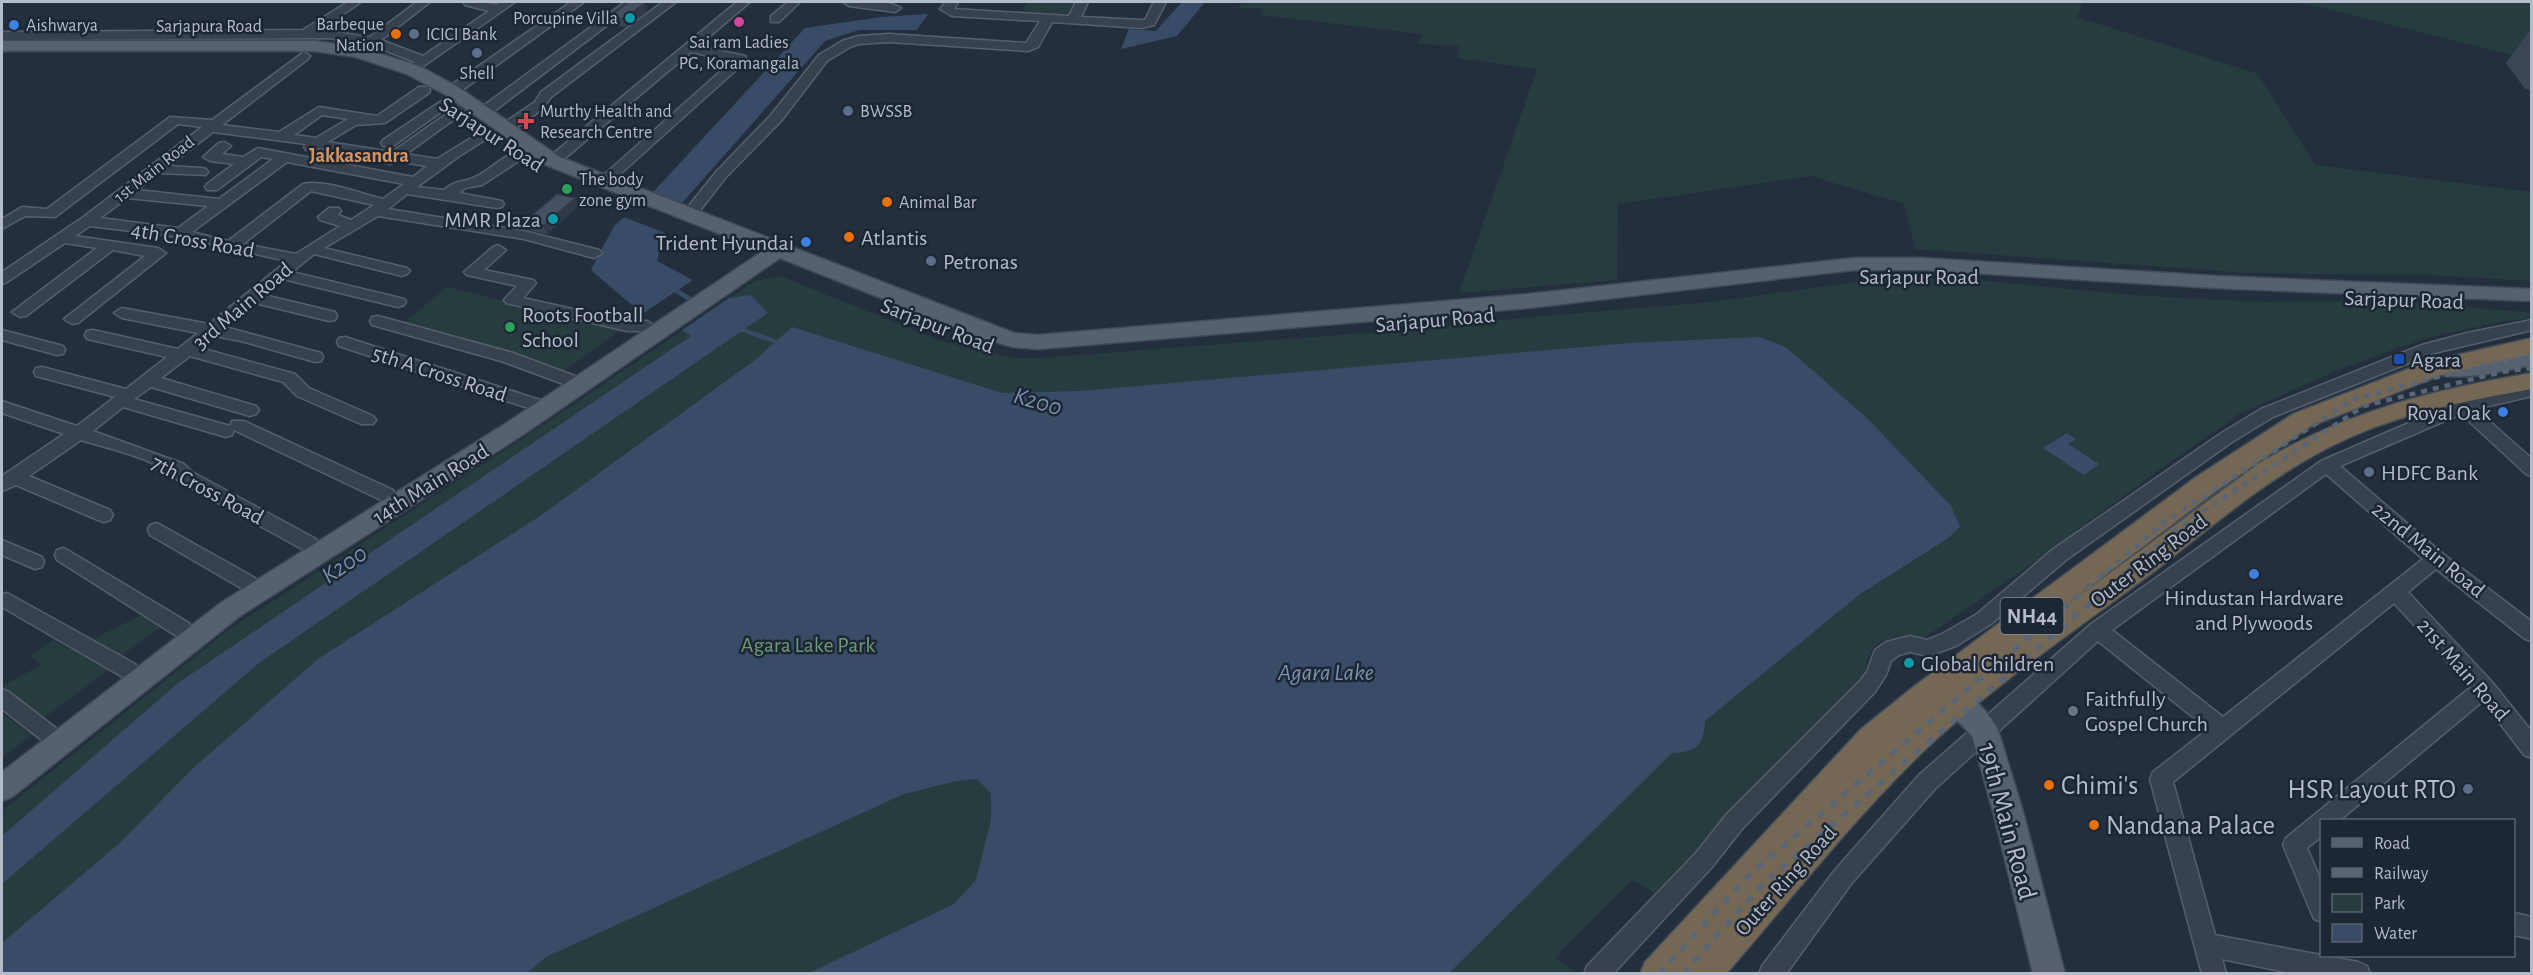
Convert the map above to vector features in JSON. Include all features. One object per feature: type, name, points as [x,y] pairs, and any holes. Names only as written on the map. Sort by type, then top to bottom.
[{"type":"highway","name":"Outer Ring Road","points":[[1702,974],[1947,695],[2251,452],[2302,420],[2432,359],[2477,358],[2532,346]]},
{"type":"highway","name":"Outer Ring Road","points":[[1658,974],[1871,740],[1947,695],[2270,469],[2305,447],[2396,409],[2453,402],[2532,381]]},
{"type":"main road","name":"Sarjapura Road","points":[[2,46],[253,50],[412,70]]},
{"type":"main road","name":"Sarjapura Road","points":[[2,58],[335,48],[358,52],[412,70]]},
{"type":"main road","name":"Sarjapur Road","points":[[412,70],[452,101],[498,130],[553,161],[603,182],[637,200]]},
{"type":"main road","name":"Sarjapur Road","points":[[412,70],[424,90],[484,112],[521,155],[543,170],[684,217],[984,345],[1015,352],[1059,351],[1890,272],[1926,272],[2224,292],[2532,304]]},
{"type":"main road","name":"14th Main Road","points":[[2,788],[52,737],[128,670],[221,599],[534,404],[766,251]]},
{"type":"main road","name":"Sarjapur Road","points":[[1453,312],[1854,264],[1887,263],[2216,282],[2532,295]]},
{"type":"main road","name":"14th Main Road","points":[[2,767],[52,737],[231,609],[516,428],[656,324]]},
{"type":"main road","name":"Outer Ring Road","points":[[2432,359],[2483,367],[2532,358]]},
{"type":"main road","name":"19th Main Road","points":[[1947,695],[1984,730],[2009,815],[2049,974]]},
{"type":"street","points":[[307,33],[355,2]]},
{"type":"street","points":[[372,41],[424,2]]},
{"type":"street","points":[[469,2],[497,9]]},
{"type":"street","points":[[412,70],[509,2]]},
{"type":"street","points":[[388,143],[452,101],[578,2]]},
{"type":"street","points":[[484,112],[632,2]]},
{"type":"street","name":"3rd Main Road","points":[[8,481],[80,432],[184,353],[311,249],[395,197],[439,164],[540,105],[546,95],[669,2]]},
{"type":"street","points":[[553,161],[744,2]]},
{"type":"street","points":[[775,19],[794,2]]},
{"type":"street","points":[[849,2],[894,8]]},
{"type":"street","points":[[952,2],[946,9],[949,12],[1148,23],[1160,2]]},
{"type":"street","points":[[1017,16],[1025,2]]},
{"type":"street","points":[[1073,20],[1082,2]]},
{"type":"street","points":[[684,217],[776,118],[823,58],[846,44],[858,40],[889,38],[1019,47],[1034,44],[1042,18]]},
{"type":"street","name":"Sarjapura Road","points":[[2,36],[307,33],[372,41],[412,70]]},
{"type":"street","points":[[603,182],[741,59],[689,48]]},
{"type":"street","name":"1st Main Road","points":[[2,279],[87,221],[304,56]]},
{"type":"street","points":[[283,136],[319,111],[380,120],[424,90]]},
{"type":"street","points":[[341,193],[393,157],[452,101]]},
{"type":"street","points":[[181,233],[219,203],[290,158],[348,123],[365,117]]},
{"type":"street","points":[[2,225],[22,211],[50,214],[175,120],[283,136],[319,142],[324,146],[439,164]]},
{"type":"street","points":[[333,133],[360,141]]},
{"type":"street","points":[[224,146],[210,157],[246,161]]},
{"type":"street","points":[[212,187],[258,152],[370,173],[395,197],[482,230],[524,235],[594,253]]},
{"type":"street","points":[[447,195],[461,184],[477,182],[521,155]]},
{"type":"street","points":[[155,169],[201,172]]},
{"type":"street","points":[[468,198],[482,188],[477,182]]},
{"type":"street","points":[[232,245],[308,187],[341,193],[395,197],[447,195],[497,204]]},
{"type":"street","points":[[124,193],[219,203]]},
{"type":"street","points":[[395,197],[428,204]]},
{"type":"street","points":[[334,212],[325,217],[351,225]]},
{"type":"street","name":"4th Cross Road","points":[[87,221],[181,233],[298,259]]},
{"type":"street","points":[[62,238],[159,253],[72,319]]},
{"type":"street","points":[[20,312],[109,246]]},
{"type":"street","points":[[311,249],[402,272]]},
{"type":"street","points":[[498,250],[472,272],[528,284],[512,300],[627,326],[656,324]]},
{"type":"street","points":[[280,274],[398,302]]},
{"type":"street","points":[[252,297],[329,316]]},
{"type":"street","points":[[122,313],[243,336],[315,357]]},
{"type":"street","points":[[378,321],[507,357],[569,380]]},
{"type":"street","points":[[1596,974],[1704,860],[1734,822],[1868,686],[1876,675],[1882,656],[1887,652],[1902,645],[1928,648],[1949,640],[1984,619],[2059,555],[2226,438],[2267,413],[2432,359],[2468,338],[2532,325]]},
{"type":"street","points":[[2,335],[57,350]]},
{"type":"street","points":[[93,335],[184,353],[289,378],[303,392],[366,420]]},
{"type":"street","name":"5th A Cross Road","points":[[345,342],[534,404]]},
{"type":"street","points":[[42,372],[232,428],[387,495]]},
{"type":"street","points":[[147,380],[250,410]]},
{"type":"street","points":[[1771,974],[1843,877],[1927,782],[2098,630],[2327,465],[2453,402],[2532,390]]},
{"type":"street","points":[[2453,402],[2532,470]]},
{"type":"street","name":"7th Cross Road","points":[[2,407],[80,432],[178,468],[186,477],[309,544]]},
{"type":"street","name":"22nd Main Road","points":[[2327,465],[2436,559],[2530,630]]},
{"type":"street","points":[[8,481],[104,515]]},
{"type":"street","points":[[157,530],[248,582]]},
{"type":"street","points":[[2,547],[35,562]]},
{"type":"street","points":[[64,555],[182,629]]},
{"type":"street","points":[[2214,974],[2161,779],[2436,559]]},
{"type":"street","name":"21st Main Road","points":[[2395,591],[2485,688],[2532,749]]},
{"type":"street","points":[[7,601],[128,670]]},
{"type":"street","points":[[2098,630],[2223,729]]},
{"type":"street","points":[[2325,819],[2485,688]]},
{"type":"street","points":[[2,698],[52,737]]},
{"type":"street","points":[[2320,823],[2294,845],[2315,878],[2320,902]]},
{"type":"street","points":[[2515,924],[2532,928]]},
{"type":"street","points":[[2207,945],[2347,968]]},
{"type":"green space","points":[[1028,2],[1078,2],[1072,14],[1053,16],[1035,14],[1023,9]]},
{"type":"green space","points":[[1243,2],[2083,2],[2077,17],[2258,74],[2315,165],[2531,192],[2531,281],[2431,275],[2248,273],[1915,249],[1904,204],[1811,176],[1618,204],[1617,280],[1459,293],[1537,69],[1457,58],[1460,46],[1418,44],[1422,34],[1261,15],[1263,8],[1238,8]]},
{"type":"green space","points":[[2299,2],[2531,2],[2531,60]]},
{"type":"green space","name":"Agara Lake","points":[[780,276],[941,341],[1014,358],[1040,358],[1403,330],[1711,302],[1894,277],[1987,281],[2132,295],[2260,302],[2414,303],[2525,312],[2531,314],[2531,318],[2435,336],[2401,347],[2338,370],[2239,414],[2026,568],[1924,638],[1900,637],[1881,642],[1869,656],[1866,680],[1656,894],[1632,880],[1555,958],[1576,973],[2,974],[2,811],[227,631],[537,429],[755,281]]},
{"type":"green space","name":"Roots Football School","points":[[447,287],[621,330],[564,371],[402,324]]},
{"type":"green space","points":[[142,615],[162,626],[118,658],[89,641]]},
{"type":"green space","points":[[53,640],[110,669],[38,722],[2,686],[41,665],[30,656]]},
{"type":"green space","points":[[2,713],[32,735],[2,758]]},
{"type":"water","points":[[1182,2],[1205,2],[1177,36],[1121,49],[1129,29],[1156,31]]},
{"type":"water","points":[[928,14],[917,30],[859,30],[825,41],[683,202],[663,237],[657,261],[693,280],[642,314],[591,270],[614,226],[655,190],[805,28],[881,17]]},
{"type":"water","points":[[751,295],[768,313],[259,663],[2,884],[2,836],[178,683],[691,336],[682,330],[729,298]]},
{"type":"water","name":"Agara Lake","points":[[792,327],[1002,393],[1080,391],[1629,343],[1760,337],[1787,348],[1868,419],[1951,506],[1960,527],[1947,539],[1860,594],[1705,721],[1703,736],[1697,746],[1687,751],[1672,753],[1449,973],[809,973],[954,904],[976,880],[991,820],[991,793],[977,779],[956,781],[904,794],[546,957],[527,973],[2,973],[2,943],[122,841],[192,769],[318,659],[540,516],[755,360]]},
{"type":"water","points":[[2067,433],[2076,439],[2068,444],[2099,464],[2084,475],[2043,448]]},
{"type":"pier","points":[[650,191],[685,204],[668,234],[621,216]]},
{"type":"building","points":[[629,2],[645,3],[623,19],[609,17]]},
{"type":"building","points":[[557,194],[575,198],[543,226],[525,221]]},
{"type":"waterway","name":"K200","points":[[674,289],[694,302]]},
{"type":"waterway","name":"K200","points":[[737,328],[780,343]]},
{"type":"railway","points":[[2107,571],[2166,521],[2354,399],[2488,364],[2532,357]]},
{"type":"railway","points":[[2127,571],[2178,528],[2364,406],[2502,372],[2532,368]]},
{"type":"railway","points":[[1659,974],[1749,875],[2108,570]]},
{"type":"railway","points":[[1683,974],[1762,885],[2129,570]]},
{"type":"place","name":"Porcupine Villa","points":[[630,18]]},
{"type":"place","name":"Sai ram Ladies PG, Koramangala","points":[[739,22]]},
{"type":"place","name":"Aishwarya","points":[[14,25]]},
{"type":"place","name":"Barbeque Nation","points":[[396,34]]},
{"type":"place","name":"ICICI Bank","points":[[414,34]]},
{"type":"place","name":"Shell","points":[[477,53]]},
{"type":"place","name":"BWSSB","points":[[848,111]]},
{"type":"place","name":"Murthy Health and Research Centre","points":[[526,121]]},
{"type":"place","name":"The body zone gym","points":[[567,189]]},
{"type":"place","name":"Animal Bar","points":[[887,202]]},
{"type":"place","name":"MMR Plaza","points":[[553,219]]},
{"type":"place","name":"Atlantis","points":[[849,237]]},
{"type":"place","name":"Trident Hyundai","points":[[806,242]]},
{"type":"place","name":"Petronas","points":[[931,261]]},
{"type":"place","name":"Roots Football School","points":[[510,327]]},
{"type":"place","name":"Agara","points":[[2399,359]]},
{"type":"place","name":"Royal Oak","points":[[2503,412]]},
{"type":"place","name":"HDFC Bank","points":[[2369,472]]},
{"type":"place","name":"Hindustan Hardware and Plywoods","points":[[2254,574]]},
{"type":"place","name":"Global Children","points":[[1909,663]]},
{"type":"place","name":"Faithfully Gospel Church","points":[[2073,711]]},
{"type":"place","name":"Chimi's","points":[[2049,785]]},
{"type":"place","name":"HSR Layout RTO","points":[[2468,789]]},
{"type":"place","name":"Nandana Palace","points":[[2094,825]]},
{"type":"district","name":"Jakkasandra","points":[[359,155]]},
{"type":"park label","name":"Agara Lake Park","points":[[808,644]]}]
